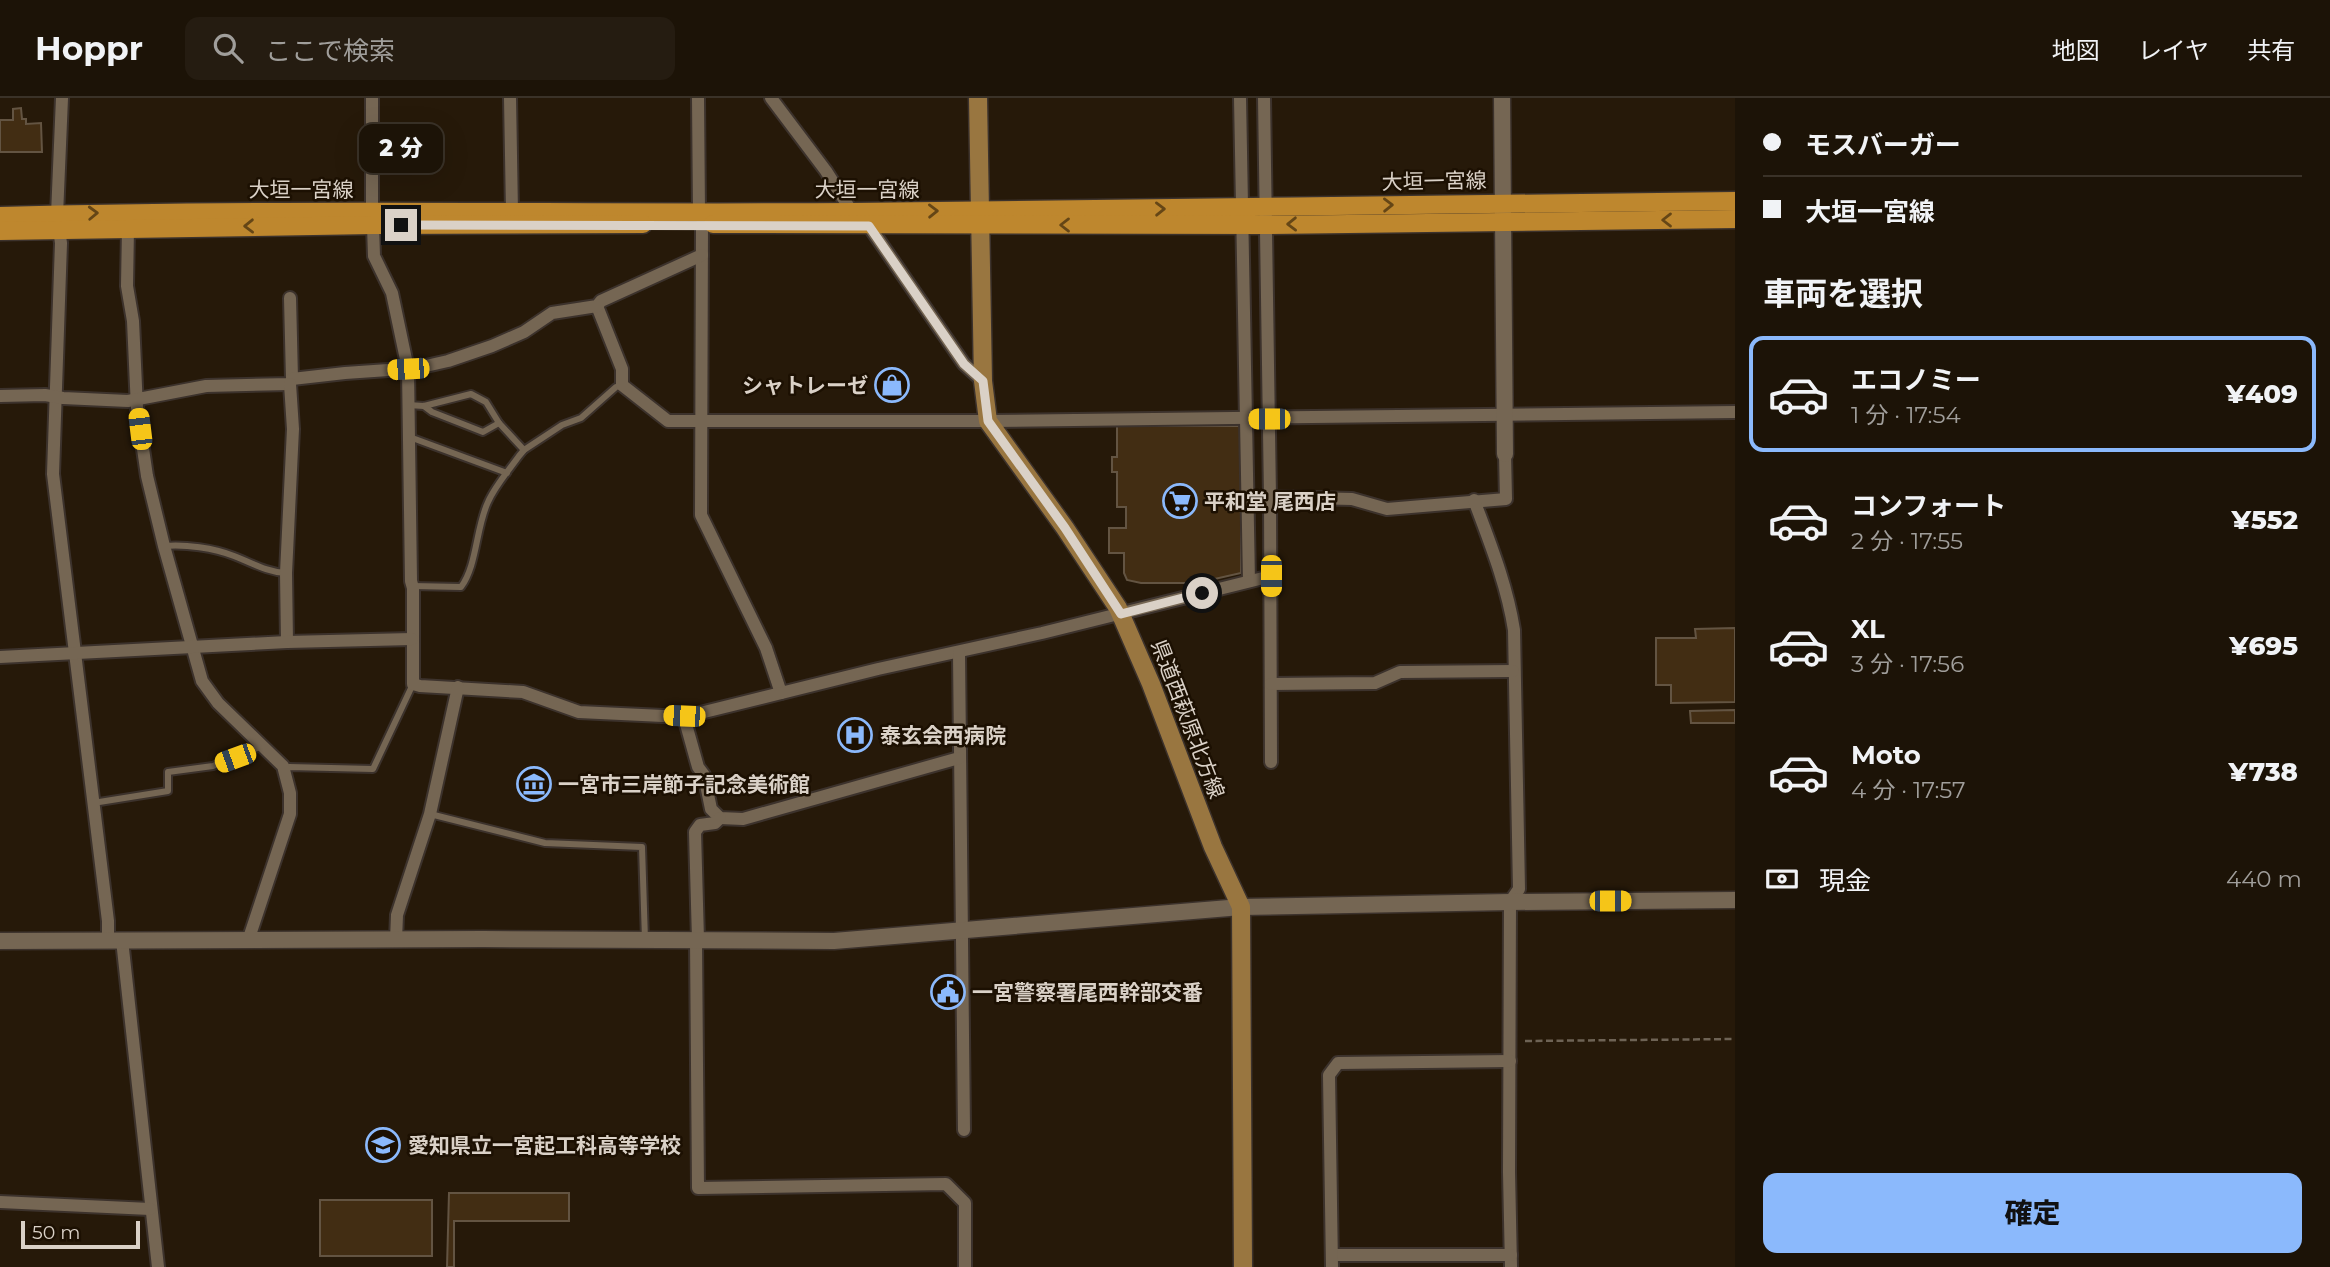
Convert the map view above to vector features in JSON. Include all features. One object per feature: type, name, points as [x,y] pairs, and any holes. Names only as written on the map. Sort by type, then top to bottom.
[{"type":"main road","name":"県道西萩原北方線","points":[[978,98],[983,381],[988,421],[1065,528],[1121,614],[1151,684],[1213,847],[1241,907],[1243,1267]]},
{"type":"main road","name":"大垣一宮線","points":[[1266,216],[1501,202],[1735,201]]},
{"type":"main road","name":"大垣一宮線","points":[[0,231],[132,212],[373,218],[700,218],[852,212],[981,218],[1266,216],[1501,221],[1735,219]]},
{"type":"main road","name":"大垣一宮線","points":[[0,216],[128,228],[512,212],[869,226],[981,218]]},
{"type":"street","points":[[62,98],[58,222],[61,243],[52,474],[108,920],[115,940],[158,1267]]},
{"type":"street","points":[[372,98],[374,256],[392,293],[408,369],[412,684],[523,692],[579,712],[684,716],[878,669],[959,653],[1271,576]]},
{"type":"street","points":[[510,98],[512,212]]},
{"type":"street","points":[[698,98],[702,255],[701,515],[766,648],[781,693]]},
{"type":"street","points":[[771,98],[826,171],[852,212],[869,226],[964,364],[983,381]]},
{"type":"street","points":[[1240,98],[1249,581]]},
{"type":"street","points":[[1264,98],[1271,762]]},
{"type":"street","points":[[1270,498],[1352,499],[1387,509],[1506,499],[1501,221],[1502,98]]},
{"type":"street","points":[[128,228],[127,286],[133,321],[137,398],[147,476],[202,681],[208,692],[284,769],[290,793],[290,814],[248,941]]},
{"type":"street","points":[[0,396],[55,396],[128,401],[205,386],[291,381],[345,373],[408,369],[448,361],[524,332],[552,313],[597,306],[601,301],[702,255]]},
{"type":"street","points":[[287,642],[286,573],[293,429],[290,298]]},
{"type":"street","points":[[597,306],[622,369],[622,385],[668,421],[1269,419],[1735,412]]},
{"type":"street","points":[[1474,500],[1502,575],[1514,630],[1519,889],[1510,902],[1511,1261],[1332,1261],[1329,1075],[1338,1063],[1510,1061]]},
{"type":"street","points":[[0,657],[287,642],[412,639]]},
{"type":"street","points":[[959,653],[964,1130]]},
{"type":"street","points":[[1271,684],[1375,683],[1400,673],[1513,671]]},
{"type":"street","points":[[396,940],[397,915],[430,814],[458,687]]},
{"type":"street","points":[[684,716],[698,767],[704,775],[711,809],[720,818],[743,819],[959,758]]},
{"type":"street","points":[[720,818],[715,823],[700,825],[695,832],[698,1188],[946,1184],[965,1203],[965,1267]]},
{"type":"street","points":[[0,941],[834,941],[1241,907],[1735,900]]},
{"type":"street","points":[[0,1202],[150,1209]]},
{"type":"lane","points":[[412,586],[461,587],[471,568],[488,501],[524,450],[562,425],[581,418],[616,387],[622,385]]},
{"type":"lane","points":[[408,405],[424,406],[471,394],[486,402],[499,423],[524,450]]},
{"type":"lane","points":[[424,406],[432,412],[483,432],[499,423]]},
{"type":"lane","points":[[408,439],[415,439],[507,473]]},
{"type":"lane","points":[[164,546],[211,550],[234,556],[257,567],[286,573]]},
{"type":"lane","points":[[284,769],[373,769],[412,684]]},
{"type":"lane","points":[[93,803],[168,792],[168,772],[213,766],[262,746]]},
{"type":"lane","points":[[430,814],[545,843],[642,847],[645,940]]},
{"type":"path","points":[[1510,1041],[1735,1039]]},
{"type":"building","points":[[21,108],[22,119],[26,119],[26,124],[41,123],[42,152],[0,152],[0,120],[13,120],[13,109]]},
{"type":"building","points":[[1117,426],[1241,426],[1241,573],[1197,583],[1141,583],[1127,580],[1124,573],[1124,553],[1109,553],[1109,528],[1126,528],[1126,507],[1117,507],[1117,472],[1112,472],[1112,457],[1117,457]]},
{"type":"building","points":[[1735,628],[1735,702],[1671,703],[1671,685],[1656,685],[1656,638],[1696,638],[1695,629]]},
{"type":"building","points":[[1735,710],[1735,723],[1691,723],[1690,711]]},
{"type":"building","points":[[449,1193],[569,1193],[569,1221],[454,1221],[454,1267],[447,1267]]},
{"type":"building","points":[[320,1200],[432,1200],[432,1256],[320,1256]]},
{"type":"place","name":"シャトレーゼ","points":[[892,385]]},
{"type":"place","name":"平和堂 尾西店","points":[[1180,501]]},
{"type":"place","name":"泰玄会西病院","points":[[855,735]]},
{"type":"place","name":"一宮市三岸節子記念美術館","points":[[534,784]]},
{"type":"place","name":"一宮警察署尾西幹部交番","points":[[948,992]]},
{"type":"place","name":"愛知県立一宮起工科高等学校","points":[[383,1145]]},
{"type":"route","points":[[401,225],[869,226],[964,364],[983,381],[988,421],[1065,528],[1121,614],[1202,593]]}]
